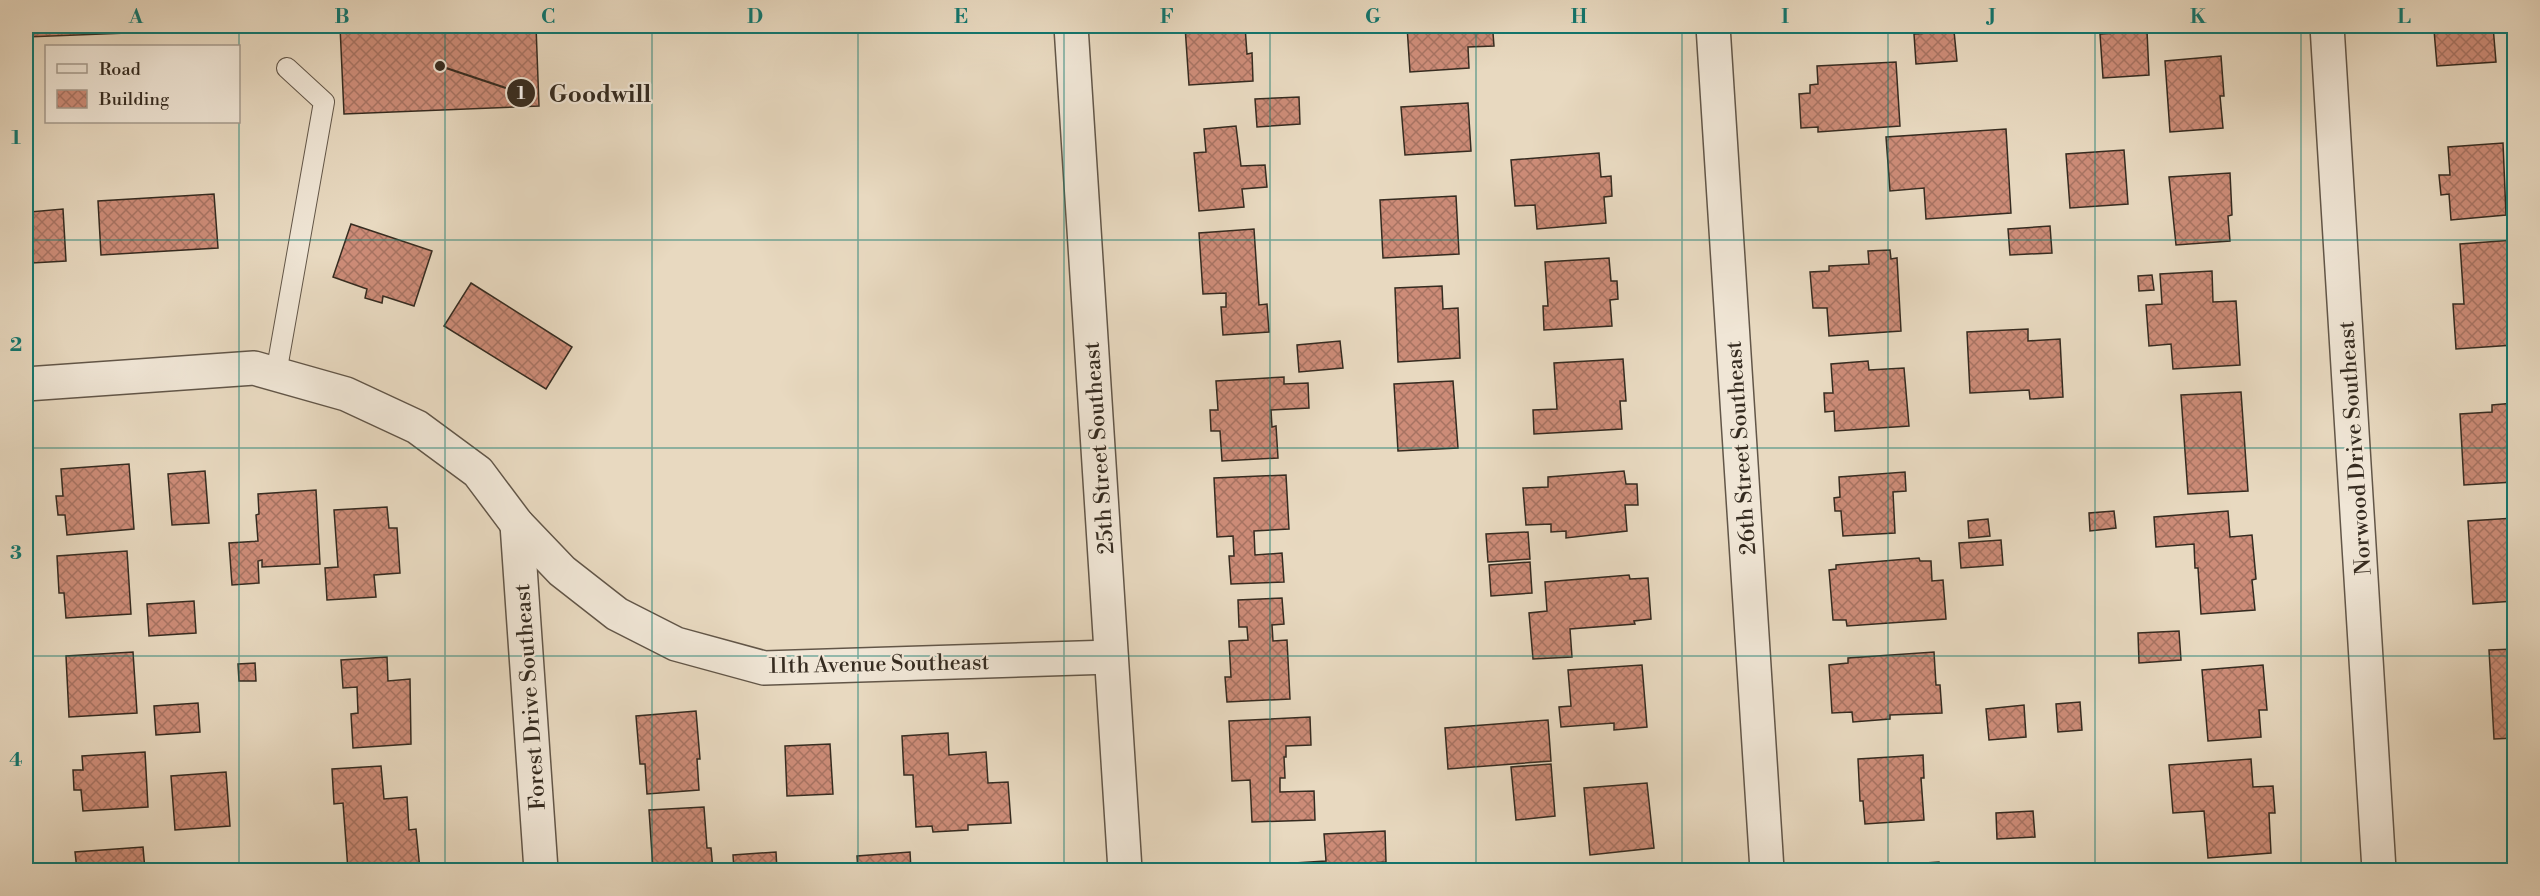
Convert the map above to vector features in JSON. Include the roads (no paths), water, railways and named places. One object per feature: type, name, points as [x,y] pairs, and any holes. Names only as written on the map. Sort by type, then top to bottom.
[{"type":"street","name":"25th Street Southeast","points":[[1071,26],[1125,870]]},
{"type":"street","name":"26th Street Southeast","points":[[1713,26],[1767,870]]},
{"type":"street","name":"Norwood Drive Southeast","points":[[2327,26],[2379,870]]},
{"type":"street","name":"11th Avenue Southeast","points":[[26,384],[254,368],[346,394],[417,427],[478,472],[517,524],[562,571],[617,614],[676,644],[764,668],[1111,657]]},
{"type":"street","name":"Forest Drive Southeast","points":[[517,524],[541,870]]},
{"type":"lane","points":[[276,374],[324,102],[287,68]]},
{"type":"place","name":"Goodwill","points":[[440,66]]}]
